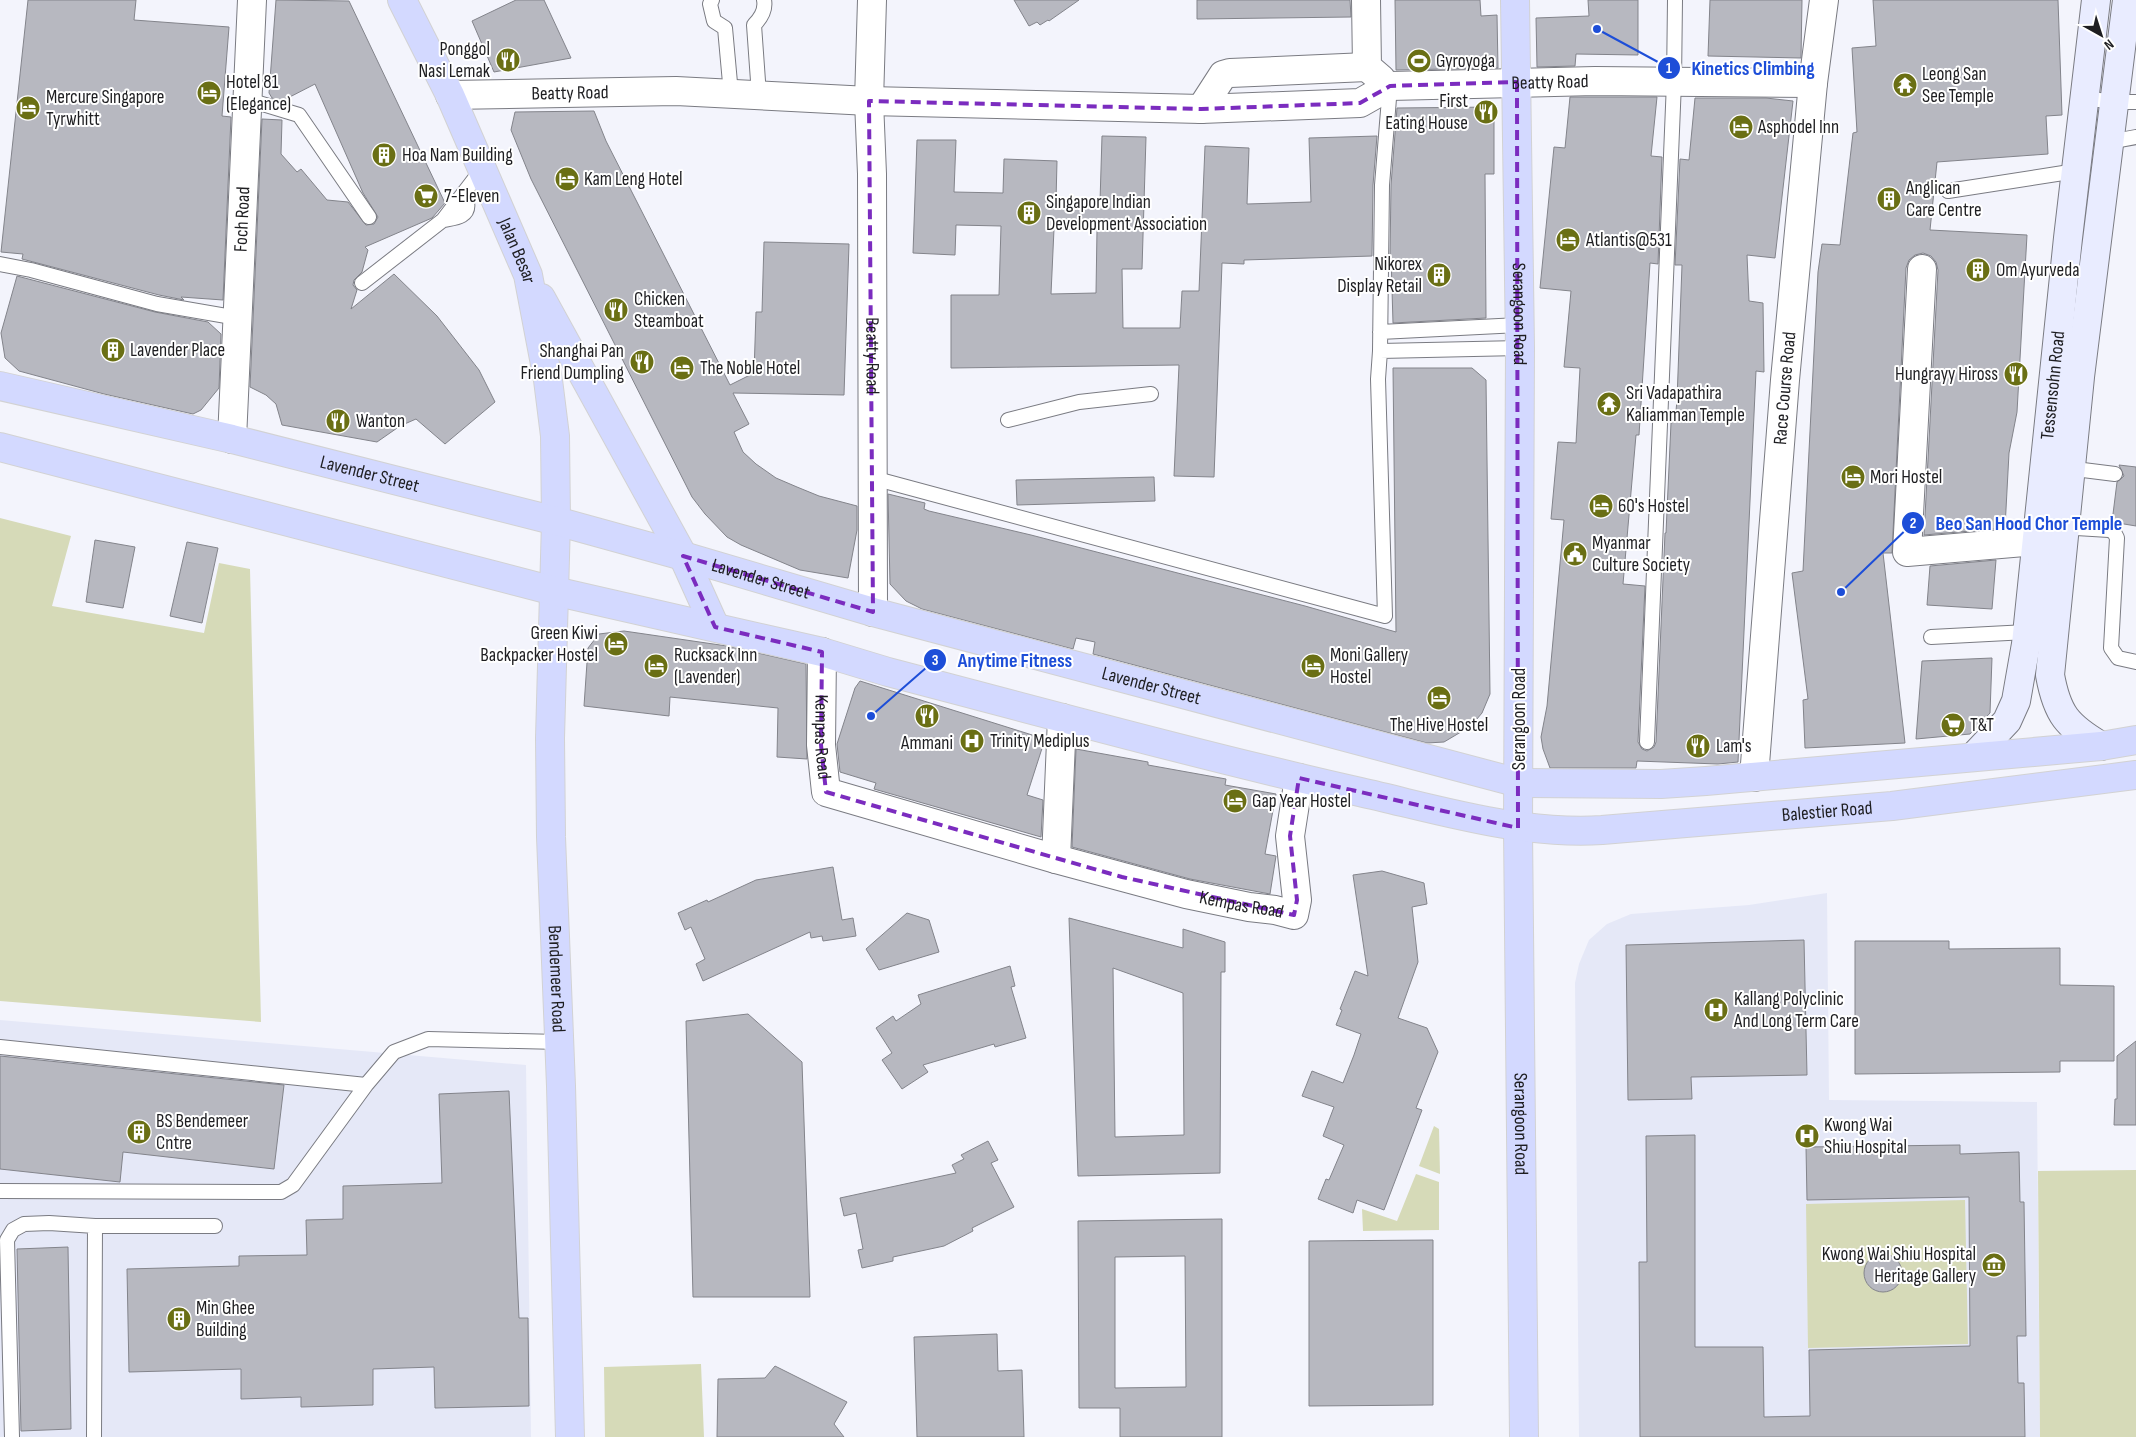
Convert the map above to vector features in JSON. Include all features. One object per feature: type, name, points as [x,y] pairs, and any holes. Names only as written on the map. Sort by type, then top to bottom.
[{"type":"main road","name":"Jalan Besar","points":[[402,0],[450,95],[474,179],[528,275],[548,380],[555,436],[556,521]]},
{"type":"main road","name":"Serangoon Road","points":[[1515,0],[1520,336],[1518,828],[1524,1437]]},
{"type":"main road","points":[[528,275],[683,556],[714,628]]},
{"type":"main road","name":"Lavender Street","points":[[0,386],[232,439],[556,521],[874,612],[1519,783]]},
{"type":"main road","points":[[0,447],[554,591],[822,652],[888,672],[1062,718],[1299,778],[1518,828]]},
{"type":"main road","name":"Bendemeer Road","points":[[556,521],[550,738],[551,838],[559,1042],[570,1437]]},
{"type":"main road","points":[[1519,783],[1660,784],[2102,746],[2136,740]]},
{"type":"main road","name":"Balestier Road","points":[[1518,828],[1578,832],[1892,806],[2136,774]]},
{"type":"street","points":[[869,101],[872,0]]},
{"type":"street","points":[[1366,0],[1367,67]]},
{"type":"street","name":"Race Course Road","points":[[1754,777],[1782,419],[1812,84],[1824,0]]},
{"type":"street","name":"Tessensohn Road","points":[[2057,467],[2076,171],[2096,0]]},
{"type":"street","name":"Tessensohn Road","points":[[1974,756],[2007,721],[2016,701],[2027,632],[2047,532],[2109,142],[2125,102],[2127,0]]},
{"type":"street","name":"Foch Road","points":[[232,439],[242,312],[248,100],[246,1]]},
{"type":"street","points":[[1201,109],[1223,75],[1230,73],[1367,67],[1390,86]]},
{"type":"street","name":"Beatty Road","points":[[450,95],[662,91],[869,101],[1201,109],[1360,103],[1390,86],[1517,82],[1812,84]]},
{"type":"street","name":"Beatty Road","points":[[869,101],[872,174],[874,612]]},
{"type":"street","points":[[1922,269],[1907,552],[2047,532]]},
{"type":"street","name":"Tessensohn Road","points":[[2047,532],[2050,675],[2054,698],[2078,732],[2102,746]]},
{"type":"street","name":"Kempas Road","points":[[822,652],[821,745],[826,792],[1056,859],[1186,894],[1294,915],[1296,900],[1290,836],[1299,778]]},
{"type":"street","points":[[1056,859],[1062,718]]},
{"type":"lane","points":[[712,0],[710,4],[714,21],[725,28],[731,94]]},
{"type":"lane","points":[[759,95],[754,25],[761,18],[764,0]]},
{"type":"lane","points":[[1647,742],[1674,82],[1675,0]]},
{"type":"lane","points":[[872,478],[1385,616],[1378,379],[1382,186],[1390,86]]},
{"type":"lane","points":[[2084,98],[2125,102]]},
{"type":"lane","points":[[248,100],[299,115],[369,216]]},
{"type":"lane","points":[[2109,142],[2136,137]]},
{"type":"lane","points":[[1948,191],[2076,171]]},
{"type":"lane","points":[[362,283],[443,220],[474,179]]},
{"type":"lane","points":[[436,238],[443,220]]},
{"type":"lane","points":[[0,264],[31,270],[157,304],[242,312]]},
{"type":"lane","points":[[1380,332],[1520,336]]},
{"type":"lane","points":[[1380,351],[1520,336]]},
{"type":"lane","points":[[1008,420],[1079,402],[1151,394]]},
{"type":"lane","points":[[2057,467],[2115,474]]},
{"type":"lane","points":[[2047,532],[2109,530],[2114,532],[2118,538],[2111,648],[2118,658],[2136,662]]},
{"type":"lane","points":[[1931,637],[2027,632]]},
{"type":"lane","points":[[0,1191],[281,1192],[293,1185],[366,1085],[394,1052],[428,1039],[559,1042]]},
{"type":"lane","points":[[0,1047],[366,1085]]},
{"type":"lane","points":[[12,1437],[7,1240],[13,1230],[24,1224],[49,1223],[95,1226],[215,1226]]},
{"type":"lane","points":[[94,1437],[95,1226]]},
{"type":"highlighted area","points":[[1517,82],[1518,828],[1299,778],[1290,836],[1297,900],[1294,915],[1122,877],[826,792],[821,745],[822,652],[715,627],[683,556],[873,612],[869,101],[1201,109],[1360,103],[1390,86]]},
{"type":"shaded area","name":"Kwong Wai Shiu Hospital","points":[[1827,893],[1829,1100],[2037,1102],[2040,1437],[1579,1437],[1575,983],[1579,964],[1589,940],[1607,924],[1631,914],[1749,905]]},
{"type":"shaded area","points":[[0,1020],[526,1065],[531,1437],[0,1437]]},
{"type":"green space","points":[[0,518],[71,536],[52,606],[204,633],[219,563],[250,569],[261,1022],[0,1001]]},
{"type":"green space","points":[[1434,1126],[1439,1129],[1440,1174],[1419,1166]]},
{"type":"green space","points":[[2136,1170],[2136,1437],[2040,1437],[2038,1171]]},
{"type":"green space","points":[[1416,1174],[1439,1182],[1439,1230],[1363,1231],[1362,1209],[1397,1221]]},
{"type":"green space","points":[[1965,1200],[1968,1344],[1808,1348],[1806,1204]]},
{"type":"green space","points":[[701,1364],[704,1437],[605,1437],[604,1367]]},
{"type":"building","points":[[28,0],[136,0],[134,20],[229,27],[222,116],[231,117],[223,300],[181,297],[184,300],[159,295],[22,259],[23,254],[1,252]]},
{"type":"building","points":[[276,0],[349,1],[445,203],[432,218],[365,247],[368,250],[362,272],[354,280],[353,285],[357,290],[351,309],[394,274],[437,316],[479,370],[495,402],[445,444],[416,419],[400,426],[377,442],[282,425],[276,404],[266,395],[250,387],[262,119],[282,120],[281,154],[297,172],[301,169],[327,200],[348,202],[366,225],[374,224],[378,217],[363,193],[315,84],[282,101],[272,98],[269,93]]},
{"type":"building","points":[[516,0],[544,0],[571,58],[494,72],[472,21]]},
{"type":"building","points":[[1014,0],[1079,0],[1049,21],[1040,25],[1037,22],[1029,26]]},
{"type":"building","points":[[1197,0],[1350,0],[1351,17],[1197,19]]},
{"type":"building","points":[[1395,0],[1480,0],[1481,16],[1497,15],[1498,68],[1396,70]]},
{"type":"building","points":[[1588,0],[1638,0],[1638,55],[1576,54],[1575,66],[1537,67],[1536,18],[1589,16]]},
{"type":"building","points":[[1710,0],[1802,0],[1801,58],[1708,56]]},
{"type":"building","points":[[1873,0],[2058,0],[2062,115],[2046,116],[2048,154],[1937,162],[1930,230],[2027,235],[2017,412],[2009,453],[2005,528],[1924,535],[1938,270],[1936,262],[1931,256],[1923,253],[1915,255],[1909,260],[1906,268],[1892,553],[1883,553],[1905,743],[1805,748],[1803,700],[1808,699],[1792,573],[1803,571],[1818,272],[1822,244],[1840,245],[1853,133],[1857,132],[1852,48],[1876,46]]},
{"type":"building","points":[[1570,97],[1657,97],[1651,156],[1662,157],[1658,264],[1650,263],[1639,435],[1636,435],[1623,584],[1645,586],[1638,742],[1642,749],[1647,751],[1654,747],[1656,742],[1671,423],[1675,422],[1677,400],[1682,265],[1675,265],[1680,159],[1689,160],[1695,98],[1766,98],[1793,101],[1775,258],[1747,255],[1749,301],[1763,303],[1764,372],[1756,371],[1738,762],[1718,764],[1637,761],[1636,768],[1550,768],[1543,749],[1541,737],[1547,706],[1564,520],[1551,519],[1558,442],[1576,443],[1580,368],[1564,367],[1571,291],[1540,288],[1554,147],[1565,148]]},
{"type":"building","points":[[1494,107],[1494,174],[1485,174],[1486,318],[1393,323],[1390,256],[1391,185],[1397,108]]},
{"type":"building","points":[[594,111],[606,141],[730,385],[754,373],[756,312],[762,312],[764,242],[849,244],[844,395],[733,393],[749,424],[734,432],[743,452],[756,464],[776,478],[797,487],[819,496],[857,506],[857,530],[848,578],[800,570],[741,545],[727,537],[692,497],[531,179],[511,130],[515,112]]},
{"type":"building","points":[[1102,136],[1146,137],[1142,269],[1122,269],[1123,328],[1180,328],[1182,291],[1199,291],[1205,146],[1249,148],[1247,204],[1311,202],[1309,138],[1377,136],[1373,185],[1372,256],[1244,260],[1244,264],[1222,263],[1214,477],[1174,476],[1179,365],[951,368],[951,295],[999,295],[1001,226],[956,225],[955,255],[913,253],[917,140],[956,140],[954,192],[1003,193],[1004,159],[1057,161],[1056,201],[1100,202]],"holes":[[[1054,229],[1097,230],[1096,293],[1051,294]]]},
{"type":"building","name":"Lavender Place","points":[[17,276],[155,312],[208,322],[221,334],[219,388],[201,410],[193,414],[104,394],[19,371],[5,358],[1,333]]},
{"type":"building","points":[[1393,368],[1472,368],[1486,380],[1490,694],[1482,713],[1471,726],[1444,742],[1427,743],[1093,654],[1095,642],[1076,638],[1073,649],[922,609],[906,601],[890,584],[888,494],[925,503],[924,509],[929,511],[1031,535],[1305,606],[1396,632]]},
{"type":"building","points":[[2119,465],[2136,467],[2136,526],[2112,522],[2117,482],[2124,476]]},
{"type":"building","points":[[1154,477],[1155,501],[1017,505],[1016,480]]},
{"type":"building","points":[[95,540],[135,547],[123,608],[86,602]]},
{"type":"building","points":[[187,542],[218,548],[202,623],[170,616]]},
{"type":"building","points":[[1996,560],[1992,609],[1927,605],[1930,566]]},
{"type":"building","points":[[624,631],[727,646],[806,664],[807,759],[777,757],[778,708],[670,697],[669,716],[584,706],[588,648],[599,634]]},
{"type":"building","points":[[1992,658],[1990,713],[1970,734],[1916,739],[1922,661]]},
{"type":"building","points":[[860,681],[1045,739],[1027,795],[1043,800],[1041,837],[874,789],[876,783],[840,772],[837,744],[855,688]]},
{"type":"building","points":[[1076,749],[1148,762],[1148,765],[1226,779],[1225,785],[1276,794],[1265,854],[1276,856],[1270,894],[1190,879],[1072,847]]},
{"type":"building","points":[[833,867],[842,920],[853,918],[856,936],[823,941],[822,936],[811,938],[810,932],[703,981],[696,964],[705,959],[691,927],[685,930],[678,913],[707,900],[708,902],[756,880]]},
{"type":"building","points":[[1382,871],[1424,883],[1427,904],[1412,907],[1418,962],[1398,1018],[1427,1028],[1438,1052],[1416,1108],[1422,1110],[1384,1210],[1357,1200],[1353,1213],[1318,1199],[1326,1179],[1329,1180],[1344,1145],[1323,1136],[1334,1107],[1302,1096],[1312,1071],[1343,1083],[1354,1055],[1361,1034],[1336,1025],[1342,1010],[1340,1009],[1355,971],[1368,976],[1353,875]]},
{"type":"building","points":[[907,913],[929,920],[939,952],[879,970],[866,949]]},
{"type":"building","points":[[1069,918],[1183,948],[1183,929],[1225,942],[1225,972],[1221,972],[1220,1173],[1078,1176]],"holes":[[[1113,968],[1183,993],[1184,1135],[1115,1137]]]},
{"type":"building","name":"Kallang Polyclinic And Long Term Care","points":[[1804,940],[1807,1075],[1691,1077],[1692,1099],[1628,1100],[1626,945]]},
{"type":"building","points":[[1855,941],[1949,941],[1949,949],[2060,948],[2060,985],[2114,986],[2114,1061],[2060,1061],[2060,1072],[1855,1074]]},
{"type":"building","points":[[1010,966],[1015,986],[1011,987],[1026,1038],[995,1047],[994,1044],[923,1065],[928,1072],[902,1089],[882,1060],[892,1053],[876,1028],[893,1016],[896,1021],[921,1004],[918,995]]},
{"type":"building","points":[[748,1014],[802,1062],[810,1297],[693,1297],[686,1021]]},
{"type":"building","points":[[2136,1041],[2136,1125],[2114,1125],[2115,1099],[2117,1099],[2117,1056]]},
{"type":"building","name":"BS Bendemeer Cntre","points":[[0,1056],[284,1085],[274,1169],[123,1152],[120,1182],[0,1169]]},
{"type":"building","points":[[509,1091],[519,1318],[528,1318],[529,1406],[435,1408],[434,1367],[373,1369],[373,1405],[301,1407],[301,1397],[241,1399],[241,1369],[129,1372],[127,1269],[239,1266],[239,1256],[307,1255],[306,1220],[343,1219],[343,1186],[442,1183],[439,1094]]},
{"type":"building","points":[[1695,1135],[1695,1347],[1763,1347],[1764,1417],[1810,1416],[1809,1350],[1970,1346],[1969,1197],[1807,1200],[1806,1147],[1960,1145],[1960,1154],[2019,1152],[2020,1202],[2024,1202],[2026,1336],[2017,1336],[2018,1383],[2024,1383],[2025,1437],[1640,1437],[1639,1262],[1647,1262],[1646,1136]]},
{"type":"building","points":[[988,1141],[998,1160],[991,1163],[1014,1207],[972,1228],[973,1231],[944,1246],[893,1257],[893,1261],[862,1268],[858,1250],[863,1249],[856,1213],[844,1216],[840,1198],[956,1173],[952,1165],[964,1159],[961,1155]]},
{"type":"building","points":[[1222,1219],[1222,1437],[1120,1437],[1120,1408],[1079,1408],[1078,1221]],"holes":[[[1185,1256],[1186,1387],[1115,1388],[1115,1257]]]},
{"type":"building","points":[[1433,1240],[1433,1405],[1309,1406],[1309,1241]]},
{"type":"building","points":[[68,1247],[71,1429],[21,1431],[17,1249]]},
{"type":"building","points":[[1883,1254],[1897,1259],[1902,1273],[1897,1287],[1883,1292],[1869,1287],[1864,1273],[1869,1259]]},
{"type":"building","points":[[997,1334],[998,1371],[1022,1370],[1024,1437],[917,1437],[914,1337]]},
{"type":"building","points":[[775,1366],[847,1402],[834,1424],[844,1437],[717,1437],[718,1379],[765,1378]]},
{"type":"place","name":"Kinetics Climbing","points":[[1597,29]]},
{"type":"place","name":"Ponggol Nasi Lemak","points":[[508,60]]},
{"type":"place","name":"Gyroyoga","points":[[1419,61]]},
{"type":"place","name":"Leong San See Temple","points":[[1905,85]]},
{"type":"place","name":"Hotel 81 (Elegance)","points":[[209,93]]},
{"type":"place","name":"Mercure Singapore Tyrwhitt","points":[[28,108]]},
{"type":"place","name":"First Eating House","points":[[1486,112]]},
{"type":"place","name":"Asphodel Inn","points":[[1741,127]]},
{"type":"place","name":"Hoa Nam Building","points":[[384,155]]},
{"type":"place","name":"Kam Leng Hotel","points":[[567,179]]},
{"type":"place","name":"7-Eleven","points":[[426,196]]},
{"type":"place","name":"Anglican Care Centre","points":[[1889,199]]},
{"type":"place","name":"Singapore Indian Development Association","points":[[1029,213]]},
{"type":"place","name":"Atlantis@531","points":[[1568,240]]},
{"type":"place","name":"Om Ayurveda","points":[[1978,270]]},
{"type":"place","name":"Nikorex Display Retail","points":[[1439,275]]},
{"type":"place","name":"Chicken Steamboat","points":[[616,310]]},
{"type":"place","name":"Lavender Place","points":[[113,350]]},
{"type":"place","name":"Shanghai Pan Friend Dumpling","points":[[642,362]]},
{"type":"place","name":"The Noble Hotel","points":[[682,368]]},
{"type":"place","name":"Hungrayy Hiross","points":[[2016,374]]},
{"type":"place","name":"Sri Vadapathira Kaliamman Temple","points":[[1609,404]]},
{"type":"place","name":"Wanton","points":[[338,421]]},
{"type":"place","name":"Mori Hostel","points":[[1853,477]]},
{"type":"place","name":"60's Hostel","points":[[1601,506]]},
{"type":"place","name":"Myanmar Culture Society","points":[[1575,554]]},
{"type":"place","name":"Beo San Hood Chor Temple","points":[[1841,592]]},
{"type":"place","name":"Green Kiwi Backpacker Hostel","points":[[616,644]]},
{"type":"place","name":"Rucksack Inn (Lavender)","points":[[656,666]]},
{"type":"place","name":"Moni Gallery Hostel","points":[[1313,666]]},
{"type":"place","name":"The Hive Hostel","points":[[1439,698]]},
{"type":"place","name":"Anytime Fitness","points":[[871,716]]},
{"type":"place","name":"Ammani","points":[[927,716]]},
{"type":"place","name":"T&T","points":[[1953,725]]},
{"type":"place","name":"Trinity Mediplus","points":[[972,741]]},
{"type":"place","name":"Lam's","points":[[1698,746]]},
{"type":"place","name":"Gap Year Hostel","points":[[1235,801]]},
{"type":"place","name":"Kallang Polyclinic And Long Term Care","points":[[1716,1010]]},
{"type":"place","name":"BS Bendemeer Cntre","points":[[139,1132]]},
{"type":"place","name":"Kwong Wai Shiu Hospital","points":[[1807,1136]]},
{"type":"place","name":"Kwong Wai Shiu Hospital Heritage Gallery","points":[[1994,1265]]},
{"type":"place","name":"Min Ghee Building","points":[[179,1319]]}]
